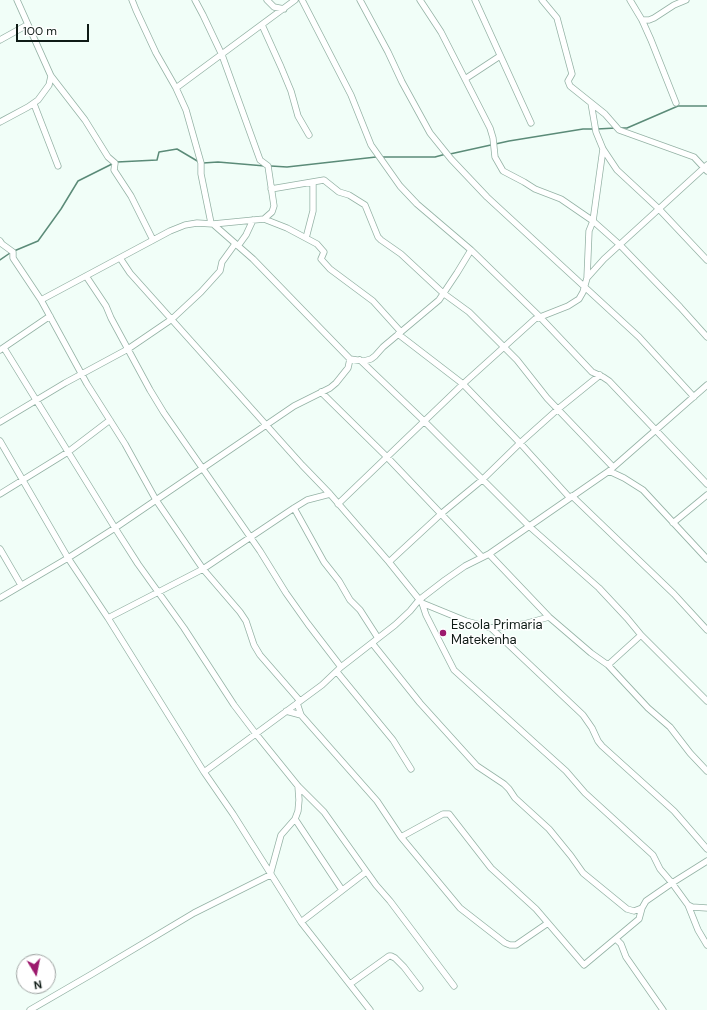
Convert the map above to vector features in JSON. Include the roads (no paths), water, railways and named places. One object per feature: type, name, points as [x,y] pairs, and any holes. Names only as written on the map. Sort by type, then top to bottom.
[{"type":"street","points":[[17,0],[51,76],[84,120],[108,157],[115,162],[114,170],[131,196],[153,240]]},
{"type":"street","points":[[132,0],[156,53],[176,88],[186,110],[201,163],[201,174],[212,223],[237,245],[303,310],[350,359],[364,361],[371,359],[399,333],[439,300],[471,250]]},
{"type":"street","points":[[195,0],[204,15],[222,55],[260,160],[268,166],[274,206],[272,212],[264,219]]},
{"type":"street","points":[[267,0],[274,6],[284,8]]},
{"type":"street","points":[[176,88],[295,0]]},
{"type":"street","points":[[302,0],[351,95],[371,145],[400,186],[417,204],[471,250],[539,316],[592,372],[609,381],[707,484]]},
{"type":"street","points":[[360,0],[430,133],[451,159],[487,197],[639,337],[694,397]]},
{"type":"street","points":[[420,0],[441,32],[490,128],[495,157],[503,171],[535,189],[561,199],[593,221],[620,245],[707,337]]},
{"type":"street","points":[[475,0],[531,123]]},
{"type":"street","points":[[542,0],[556,18],[561,31],[572,74],[569,83],[570,86],[604,114],[619,130],[694,157],[706,168],[604,259],[587,278]]},
{"type":"street","points":[[630,0],[642,20],[676,103]]},
{"type":"street","points":[[642,20],[654,18],[674,4],[686,0]]},
{"type":"street","points":[[274,6],[274,15]]},
{"type":"street","points":[[0,40],[27,25]]},
{"type":"street","points":[[262,25],[291,91],[298,116],[309,135]]},
{"type":"street","points":[[464,79],[500,56]]},
{"type":"street","points":[[0,122],[34,104],[49,84],[51,76]]},
{"type":"street","points":[[591,103],[596,132],[602,149],[617,170],[659,209],[707,260]]},
{"type":"street","points":[[34,104],[58,166]]},
{"type":"street","points":[[338,504],[463,384],[539,316],[568,306],[579,299],[583,292],[587,278],[590,231],[593,221],[602,149]]},
{"type":"street","points":[[271,189],[326,180],[339,192],[349,195],[365,205],[378,237],[401,254],[443,293],[469,312],[517,360],[547,398],[611,469],[643,490],[707,559]]},
{"type":"street","points":[[306,238],[313,211],[313,182]]},
{"type":"street","points":[[41,300],[153,240],[185,225],[264,219],[287,228],[317,244],[323,250],[321,259],[326,264],[372,301],[399,333],[463,384],[571,497],[674,594],[707,630]]},
{"type":"street","points":[[0,422],[36,400],[128,349],[172,319],[201,292],[220,271],[222,262],[246,235],[253,220]]},
{"type":"street","points":[[0,241],[13,252],[13,258],[41,300],[82,374],[126,444],[156,500],[203,569],[240,612],[246,621],[254,645],[260,655],[298,702],[301,715],[377,801],[401,836],[460,908],[505,943],[510,945],[516,946],[548,923]]},
{"type":"street","points":[[120,258],[130,272],[266,425],[330,494],[389,562],[421,602],[454,670],[566,770],[585,793],[653,855],[660,869],[688,905],[698,930],[707,944]]},
{"type":"street","points":[[86,276],[106,306],[111,318],[164,413],[304,618],[341,667]]},
{"type":"street","points":[[50,316],[2,349],[36,400],[115,528],[158,593],[184,628],[234,705],[298,786],[324,812],[366,872],[390,901],[454,986]]},
{"type":"street","points":[[0,598],[115,528],[294,406],[336,383],[348,368],[350,359]]},
{"type":"street","points":[[360,360],[424,421],[530,527],[599,588],[641,635],[707,701]]},
{"type":"street","points":[[389,562],[442,513],[482,480],[558,409],[600,375]]},
{"type":"street","points":[[204,772],[322,685],[341,667],[400,620],[445,580],[489,554],[530,527],[611,469],[707,385]]},
{"type":"street","points":[[321,392],[442,513],[482,557]]},
{"type":"street","points":[[0,494],[68,452],[110,420]]},
{"type":"street","points":[[0,441],[68,558],[108,618],[204,772],[233,814],[270,875],[301,922],[370,1010]]},
{"type":"street","points":[[108,618],[203,569],[249,536],[307,500],[330,494]]},
{"type":"street","points":[[673,523],[707,495]]},
{"type":"street","points":[[294,508],[324,562],[339,581],[350,600],[360,610],[378,638]]},
{"type":"street","points":[[0,549],[21,585]]},
{"type":"street","points":[[489,554],[549,616],[591,653],[608,665],[648,708],[670,727],[707,771]]},
{"type":"street","points":[[421,602],[466,621],[491,628],[524,624],[549,616]]},
{"type":"street","points":[[491,628],[583,715],[602,746],[674,811],[707,849]]},
{"type":"street","points":[[608,665],[641,635]]},
{"type":"street","points":[[372,643],[420,703],[477,766],[509,789],[515,798],[548,829],[582,873],[627,909],[634,911],[642,908]]},
{"type":"street","points":[[337,672],[393,740],[411,769]]},
{"type":"street","points":[[286,711],[301,715]]},
{"type":"street","points":[[30,1010],[194,913],[270,875],[281,835],[295,819],[298,811],[300,800],[298,786]]},
{"type":"street","points":[[401,836],[443,814],[449,814],[491,868],[536,909],[584,965],[639,919],[646,901],[707,861]]},
{"type":"street","points":[[295,819],[342,890]]},
{"type":"street","points":[[301,922],[366,872]]},
{"type":"street","points":[[688,905],[692,907],[707,908]]},
{"type":"street","points":[[616,938],[621,944],[626,957],[663,1010]]},
{"type":"street","points":[[350,984],[391,956],[404,967],[420,988]]},
{"type":"waterway","points":[[621,128],[627,128],[678,106],[707,106]]},
{"type":"waterway","points":[[597,129],[616,128]]},
{"type":"waterway","points":[[450,154],[509,141],[583,129],[594,129]]},
{"type":"waterway","points":[[117,162],[157,160],[159,152],[177,149],[199,162]]},
{"type":"waterway","points":[[382,157],[435,157],[446,154]]},
{"type":"waterway","points":[[271,166],[287,167],[376,157]]},
{"type":"waterway","points":[[203,163],[218,162],[265,166]]},
{"type":"waterway","points":[[14,251],[38,241],[61,209],[78,181],[114,163]]},
{"type":"waterway","points":[[0,260],[10,253]]},
{"type":"place","name":"Escola Primaria Matekenha","points":[[443,633]]}]
